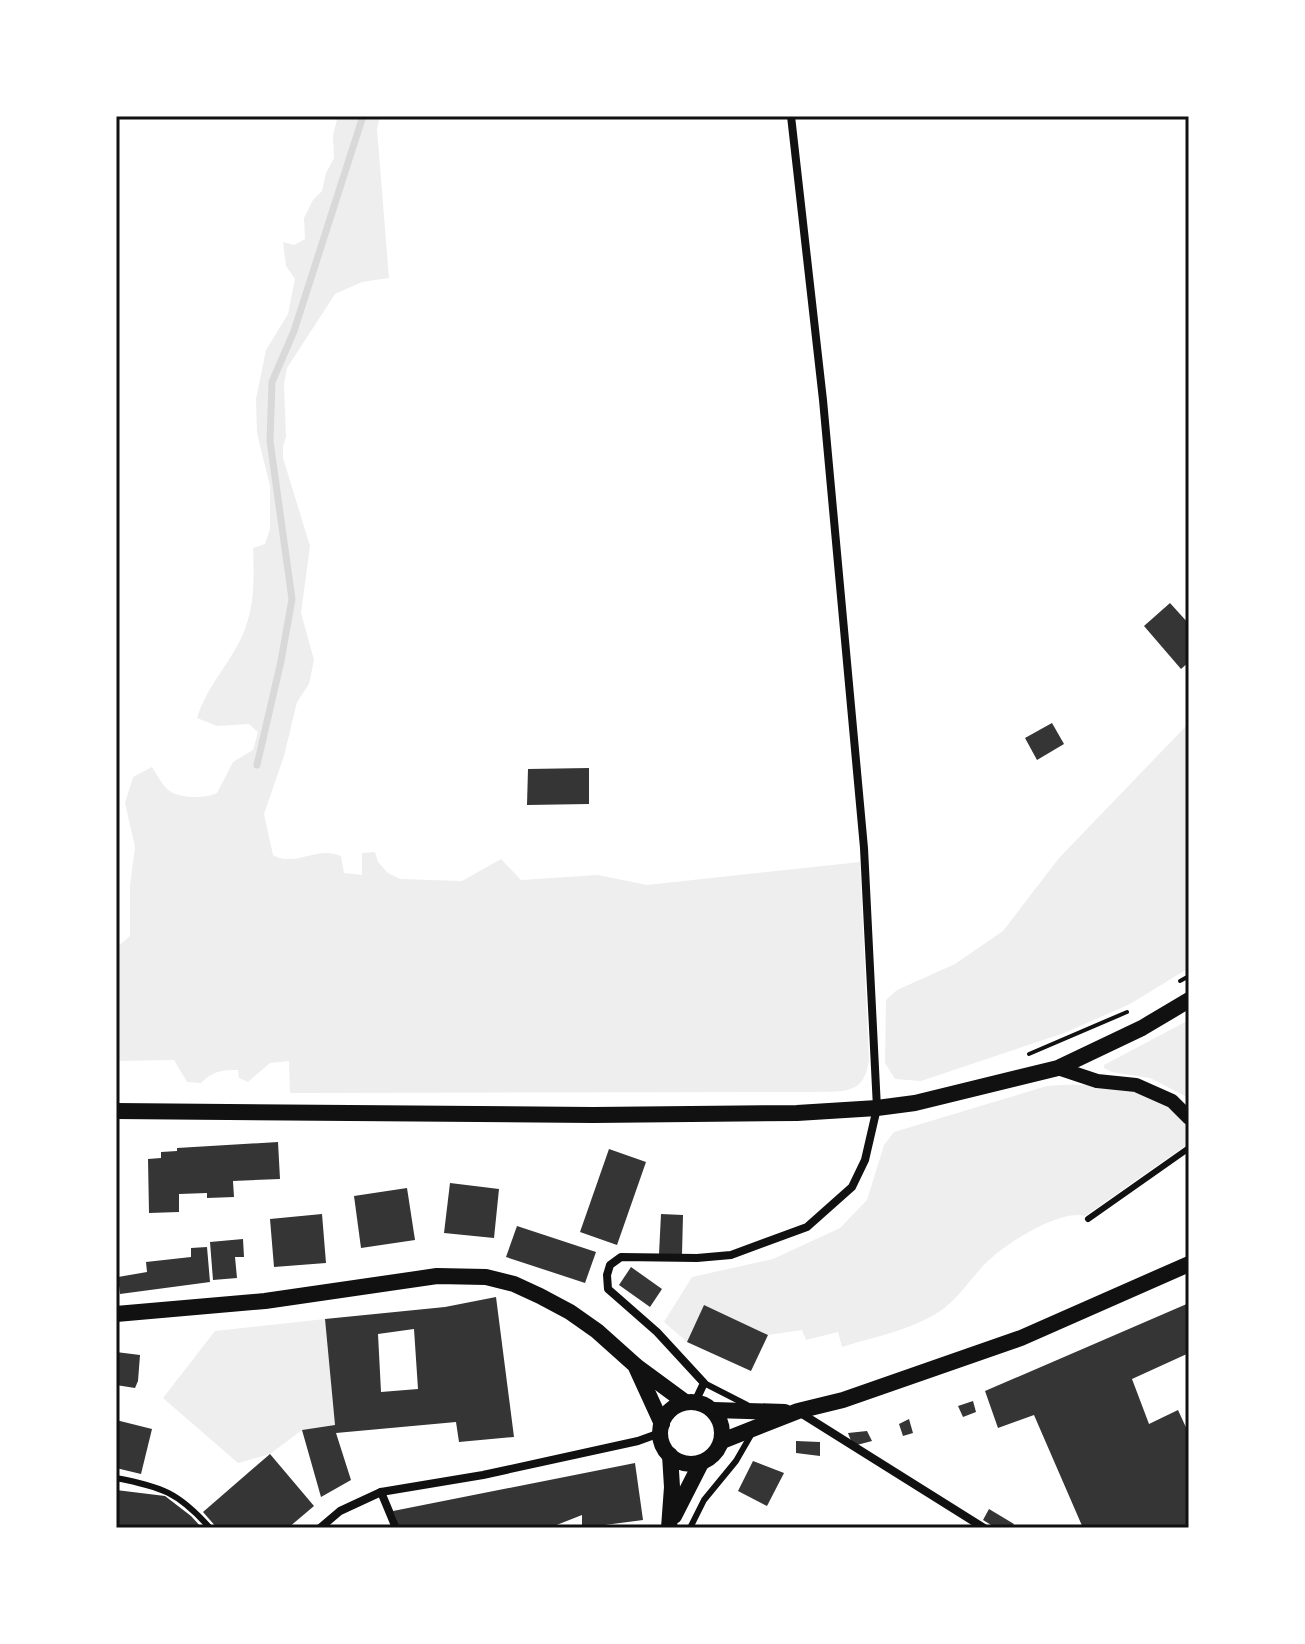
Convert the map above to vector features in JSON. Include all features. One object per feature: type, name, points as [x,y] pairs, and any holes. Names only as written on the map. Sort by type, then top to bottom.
[{"type":"main road","points":[[116,1111],[593,1115],[797,1113],[877,1108],[915,1103],[1058,1068],[1142,1028],[1189,1000]]},
{"type":"main road","points":[[722,1441],[759,1420],[843,1400],[1021,1338],[1189,1264]]},
{"type":"main road","points":[[116,1314],[265,1301],[463,1275],[514,1284],[550,1301],[597,1331],[635,1365],[690,1402],[759,1420]]},
{"type":"main road","points":[[635,1365],[661,1429],[664,1449],[684,1463],[701,1463]]},
{"type":"main road","points":[[661,1429],[670,1410],[690,1402]]},
{"type":"main road","points":[[669,1526],[701,1463],[718,1450],[722,1441],[722,1424],[713,1410]]},
{"type":"main road","points":[[669,1526],[672,1487],[670,1455]]},
{"type":"street","points":[[690,1402],[704,1383],[657,1332],[608,1289],[610,1265],[621,1257],[731,1255],[807,1227],[852,1187],[865,1160],[877,1108],[864,848],[823,400],[791,116]]},
{"type":"street","points":[[1058,1068],[1097,1081],[1136,1085],[1172,1101],[1189,1118]]},
{"type":"street","points":[[798,1411],[984,1528]]},
{"type":"street","points":[[320,1528],[340,1511],[381,1492],[483,1475],[638,1441],[661,1429]]},
{"type":"street","points":[[381,1492],[396,1528]]},
{"type":"lane","points":[[1088,1219],[1189,1148]]},
{"type":"lane","points":[[690,1528],[704,1500],[736,1461],[759,1420],[704,1383]]},
{"type":"lane","points":[[116,1478],[143,1483],[177,1495],[210,1528]]},
{"type":"path","points":[[1178,983],[1189,976]]},
{"type":"path","points":[[1021,1057],[1132,1010]]},
{"type":"shaded area","points":[[338,116],[380,116],[377,129],[389,278],[362,282],[335,294],[287,368],[283,458],[310,546],[301,613],[314,660],[309,684],[297,702],[284,756],[264,814],[273,855],[290,859],[332,853],[341,856],[344,873],[362,875],[362,853],[375,852],[378,862],[388,873],[400,879],[462,881],[501,859],[521,880],[598,875],[647,885],[860,862],[869,1060],[863,1080],[851,1089],[835,1092],[290,1093],[289,1061],[270,1063],[248,1082],[239,1078],[238,1070],[232,1070],[214,1074],[201,1083],[187,1082],[174,1060],[116,1061],[116,948],[130,936],[130,885],[135,847],[125,803],[133,777],[152,767],[165,787],[178,795],[212,795],[217,793],[233,762],[253,750],[258,732],[249,724],[217,726],[197,718],[207,694],[245,629],[254,579],[253,548],[265,544],[270,529],[270,486],[257,433],[256,399],[266,350],[288,314],[295,279],[286,266],[283,242],[294,245],[305,239],[304,218],[313,200],[322,191],[334,158],[333,135]]},
{"type":"shaded area","points":[[1189,723],[1189,968],[1130,1004],[1064,1033],[921,1081],[895,1079],[885,1063],[886,1000],[897,990],[955,964],[1003,931],[1059,858]]},
{"type":"shaded area","points":[[1189,1020],[1186,1068],[1189,1098],[1150,1078],[1104,1068],[1104,1065]]},
{"type":"shaded area","points":[[1047,1086],[1111,1087],[1166,1103],[1179,1113],[1187,1125],[1188,1144],[1085,1216],[1074,1215],[1048,1223],[1006,1246],[947,1306],[905,1328],[842,1347],[838,1332],[806,1340],[802,1330],[768,1335],[704,1305],[687,1342],[664,1322],[692,1277],[773,1259],[840,1228],[867,1200],[884,1145],[894,1132]]},
{"type":"shaded area","points":[[325,1319],[335,1425],[302,1430],[270,1454],[238,1463],[163,1398],[215,1331]]},
{"type":"building","points":[[1170,603],[1189,624],[1189,662],[1181,669],[1144,626]]},
{"type":"building","points":[[1052,723],[1064,744],[1037,760],[1025,738]]},
{"type":"building","points":[[589,768],[589,804],[527,805],[528,769]]},
{"type":"building","points":[[278,1142],[280,1179],[233,1181],[234,1197],[207,1198],[207,1193],[179,1194],[179,1212],[149,1213],[148,1159],[161,1158],[161,1152],[177,1151],[177,1148]]},
{"type":"building","points":[[609,1149],[646,1162],[617,1245],[580,1232]]},
{"type":"building","points":[[450,1183],[499,1189],[494,1238],[444,1233]]},
{"type":"building","points":[[407,1188],[415,1240],[361,1248],[354,1196]]},
{"type":"building","points":[[322,1214],[326,1263],[274,1267],[270,1219]]},
{"type":"building","points":[[661,1214],[683,1215],[682,1254],[659,1254]]},
{"type":"building","points":[[517,1226],[596,1252],[585,1283],[506,1257]]},
{"type":"building","points":[[243,1239],[244,1257],[235,1257],[237,1278],[213,1280],[210,1242]]},
{"type":"building","points":[[207,1247],[210,1282],[120,1294],[118,1277],[147,1272],[146,1262],[191,1257],[191,1248]]},
{"type":"building","points":[[631,1267],[662,1289],[650,1307],[619,1285]]},
{"type":"building","points":[[496,1297],[514,1437],[459,1442],[456,1422],[336,1433],[351,1480],[321,1497],[302,1430],[335,1425],[325,1319],[445,1307]],"holes":[[[414,1329],[418,1389],[381,1392],[378,1334]]]},
{"type":"building","points":[[1189,1303],[1189,1353],[1132,1379],[1149,1424],[1178,1410],[1189,1434],[1189,1528],[1083,1528],[1034,1415],[998,1428],[985,1391]]},
{"type":"building","points":[[704,1305],[768,1335],[751,1371],[687,1342]]},
{"type":"building","points":[[116,1352],[140,1355],[135,1388],[116,1385]]},
{"type":"building","points":[[973,1401],[976,1412],[963,1417],[958,1406]]},
{"type":"building","points":[[909,1419],[913,1433],[903,1436],[899,1424]]},
{"type":"building","points":[[116,1420],[152,1429],[141,1474],[116,1468]]},
{"type":"building","points":[[867,1431],[872,1441],[853,1446],[848,1433]]},
{"type":"building","points":[[796,1441],[820,1442],[820,1456],[796,1453]]},
{"type":"building","points":[[270,1454],[314,1506],[288,1528],[217,1528],[203,1512]]},
{"type":"building","points":[[753,1461],[784,1473],[767,1506],[738,1491]]},
{"type":"building","points":[[635,1463],[643,1520],[582,1528],[582,1515],[549,1528],[400,1528],[393,1511]]},
{"type":"building","points":[[116,1490],[165,1496],[202,1528],[116,1528]]},
{"type":"building","points":[[989,1509],[1014,1524],[1011,1528],[996,1528],[983,1520]]},
{"type":"waterway","points":[[257,765],[292,599],[270,441],[272,382],[294,331],[363,116]]}]
